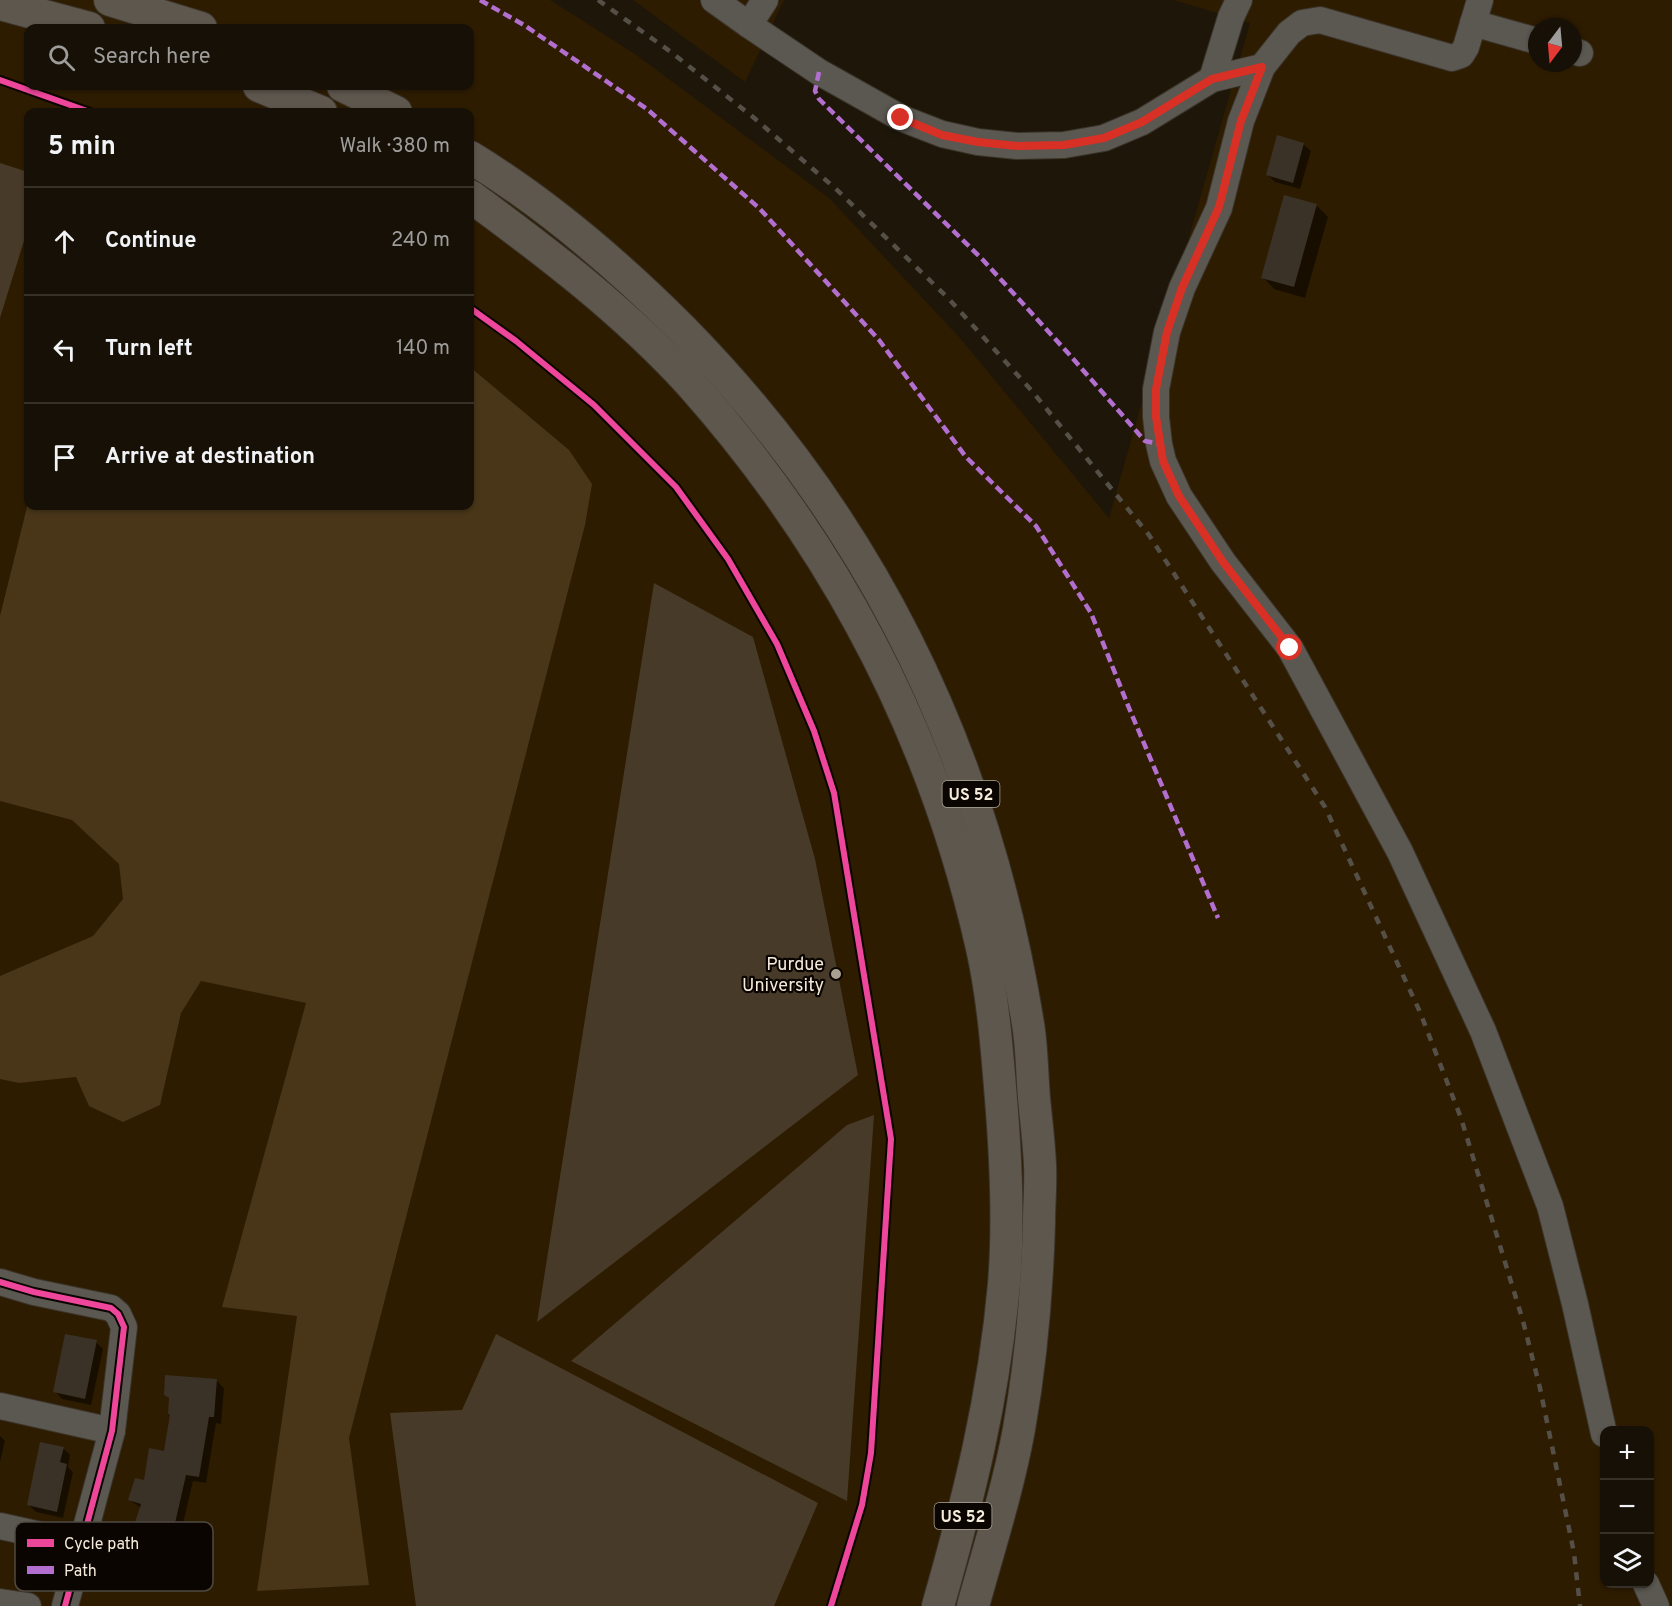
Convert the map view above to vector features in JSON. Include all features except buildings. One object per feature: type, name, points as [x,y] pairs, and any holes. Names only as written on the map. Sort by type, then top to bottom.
[{"type":"main road","points":[[110,0],[188,24]]},
{"type":"main road","points":[[0,4],[74,24]]},
{"type":"main road","points":[[269,90],[311,108]]},
{"type":"main road","points":[[351,90],[388,108]]},
{"type":"main road","name":"US 52","points":[[474,160],[563,222],[641,288],[711,359],[773,430],[835,515],[883,596],[929,685],[966,779],[993,864],[1014,948],[1029,1028],[1040,1165],[1037,1284],[1033,1333],[1023,1401],[1005,1490],[973,1606]]},
{"type":"main road","name":"US 52","points":[[474,199],[543,250],[619,314],[687,381],[745,447],[802,526],[850,604],[894,689],[936,791],[962,869],[983,951],[996,1031],[1006,1161],[1004,1278],[994,1374],[972,1482],[938,1606]]},
{"type":"street","points":[[714,0],[828,78],[901,118],[942,135],[978,142],[1017,146],[1064,145],[1104,138],[1142,122],[1212,79],[1262,67]]},
{"type":"street","points":[[749,25],[765,0]]},
{"type":"street","points":[[1212,79],[1231,17],[1239,0]]},
{"type":"street","points":[[1528,36],[1477,11],[1466,47],[1461,55],[1452,57],[1320,20],[1302,23],[1289,33],[1262,67],[1241,121],[1219,207],[1182,288],[1167,332],[1156,389],[1156,417],[1161,453],[1179,496],[1223,562],[1290,648],[1400,852],[1483,1031],[1550,1206],[1603,1426]]},
{"type":"street","points":[[0,1282],[34,1292],[111,1308],[118,1314],[124,1327],[112,1431],[87,1522]]},
{"type":"street","points":[[0,1406],[112,1431]]},
{"type":"street","points":[[0,1526],[15,1529]]},
{"type":"street","points":[[1648,1588],[1656,1606]]},
{"type":"street","points":[[65,1606],[69,1591]]},
{"type":"street","points":[[0,1602],[28,1606]]},
{"type":"shaded area","name":"Purdue University","points":[[0,0],[550,0],[635,54],[829,198],[959,337],[1109,518],[1250,23],[1174,0],[1672,0],[1672,1606],[0,1606]]},
{"type":"shaded area","points":[[633,0],[784,0],[745,82]]},
{"type":"shaded area","points":[[0,163],[24,171],[24,241],[0,318]]},
{"type":"shaded area","points":[[474,370],[569,450],[592,484],[585,525],[349,1438],[369,1585],[257,1591],[297,1316],[222,1307],[306,1003],[201,981],[181,1013],[160,1105],[123,1122],[89,1106],[76,1077],[19,1083],[0,1079],[0,976],[93,936],[123,899],[119,864],[72,820],[0,801],[0,616],[26,510],[474,510]]},
{"type":"shaded area","points":[[654,583],[753,637],[815,859],[858,1075],[537,1322]]},
{"type":"shaded area","points":[[874,1115],[847,1501],[571,1361],[847,1125]]},
{"type":"shaded area","points":[[496,1334],[818,1503],[774,1606],[416,1606],[390,1413],[462,1410]]},
{"type":"railway","points":[[598,0],[671,52],[753,117],[836,189],[948,298],[1032,391],[1149,535],[1325,807],[1420,1012],[1461,1118],[1523,1321],[1540,1388],[1574,1553],[1580,1606]]},
{"type":"marked path","points":[[480,0],[524,25],[647,109],[760,209],[879,340],[966,457],[1036,526],[1091,613],[1218,918]]},
{"type":"marked path","points":[[819,72],[815,91],[819,99],[983,260],[1145,441],[1159,444]]},
{"type":"cycle path","points":[[0,80],[24,89]]},
{"type":"cycle path","points":[[28,90],[79,108]]},
{"type":"cycle path","points":[[474,311],[516,341],[594,405],[676,487],[728,559],[777,644],[814,731],[834,793],[891,1139],[871,1453],[862,1505],[831,1606]]},
{"type":"cycle path","points":[[0,1282],[34,1292],[111,1308],[118,1314],[124,1327],[112,1431],[88,1522]]},
{"type":"cycle path","points":[[65,1606],[69,1591]]},
{"type":"place","name":"Purdue University","points":[[836,974]]},
{"type":"route","points":[[901,118],[942,135],[978,142],[1017,146],[1064,145],[1104,138],[1142,122],[1212,79],[1262,67],[1241,121],[1219,207],[1182,288],[1167,332],[1156,389],[1156,417],[1163,461],[1179,496],[1223,562],[1290,648]]}]
